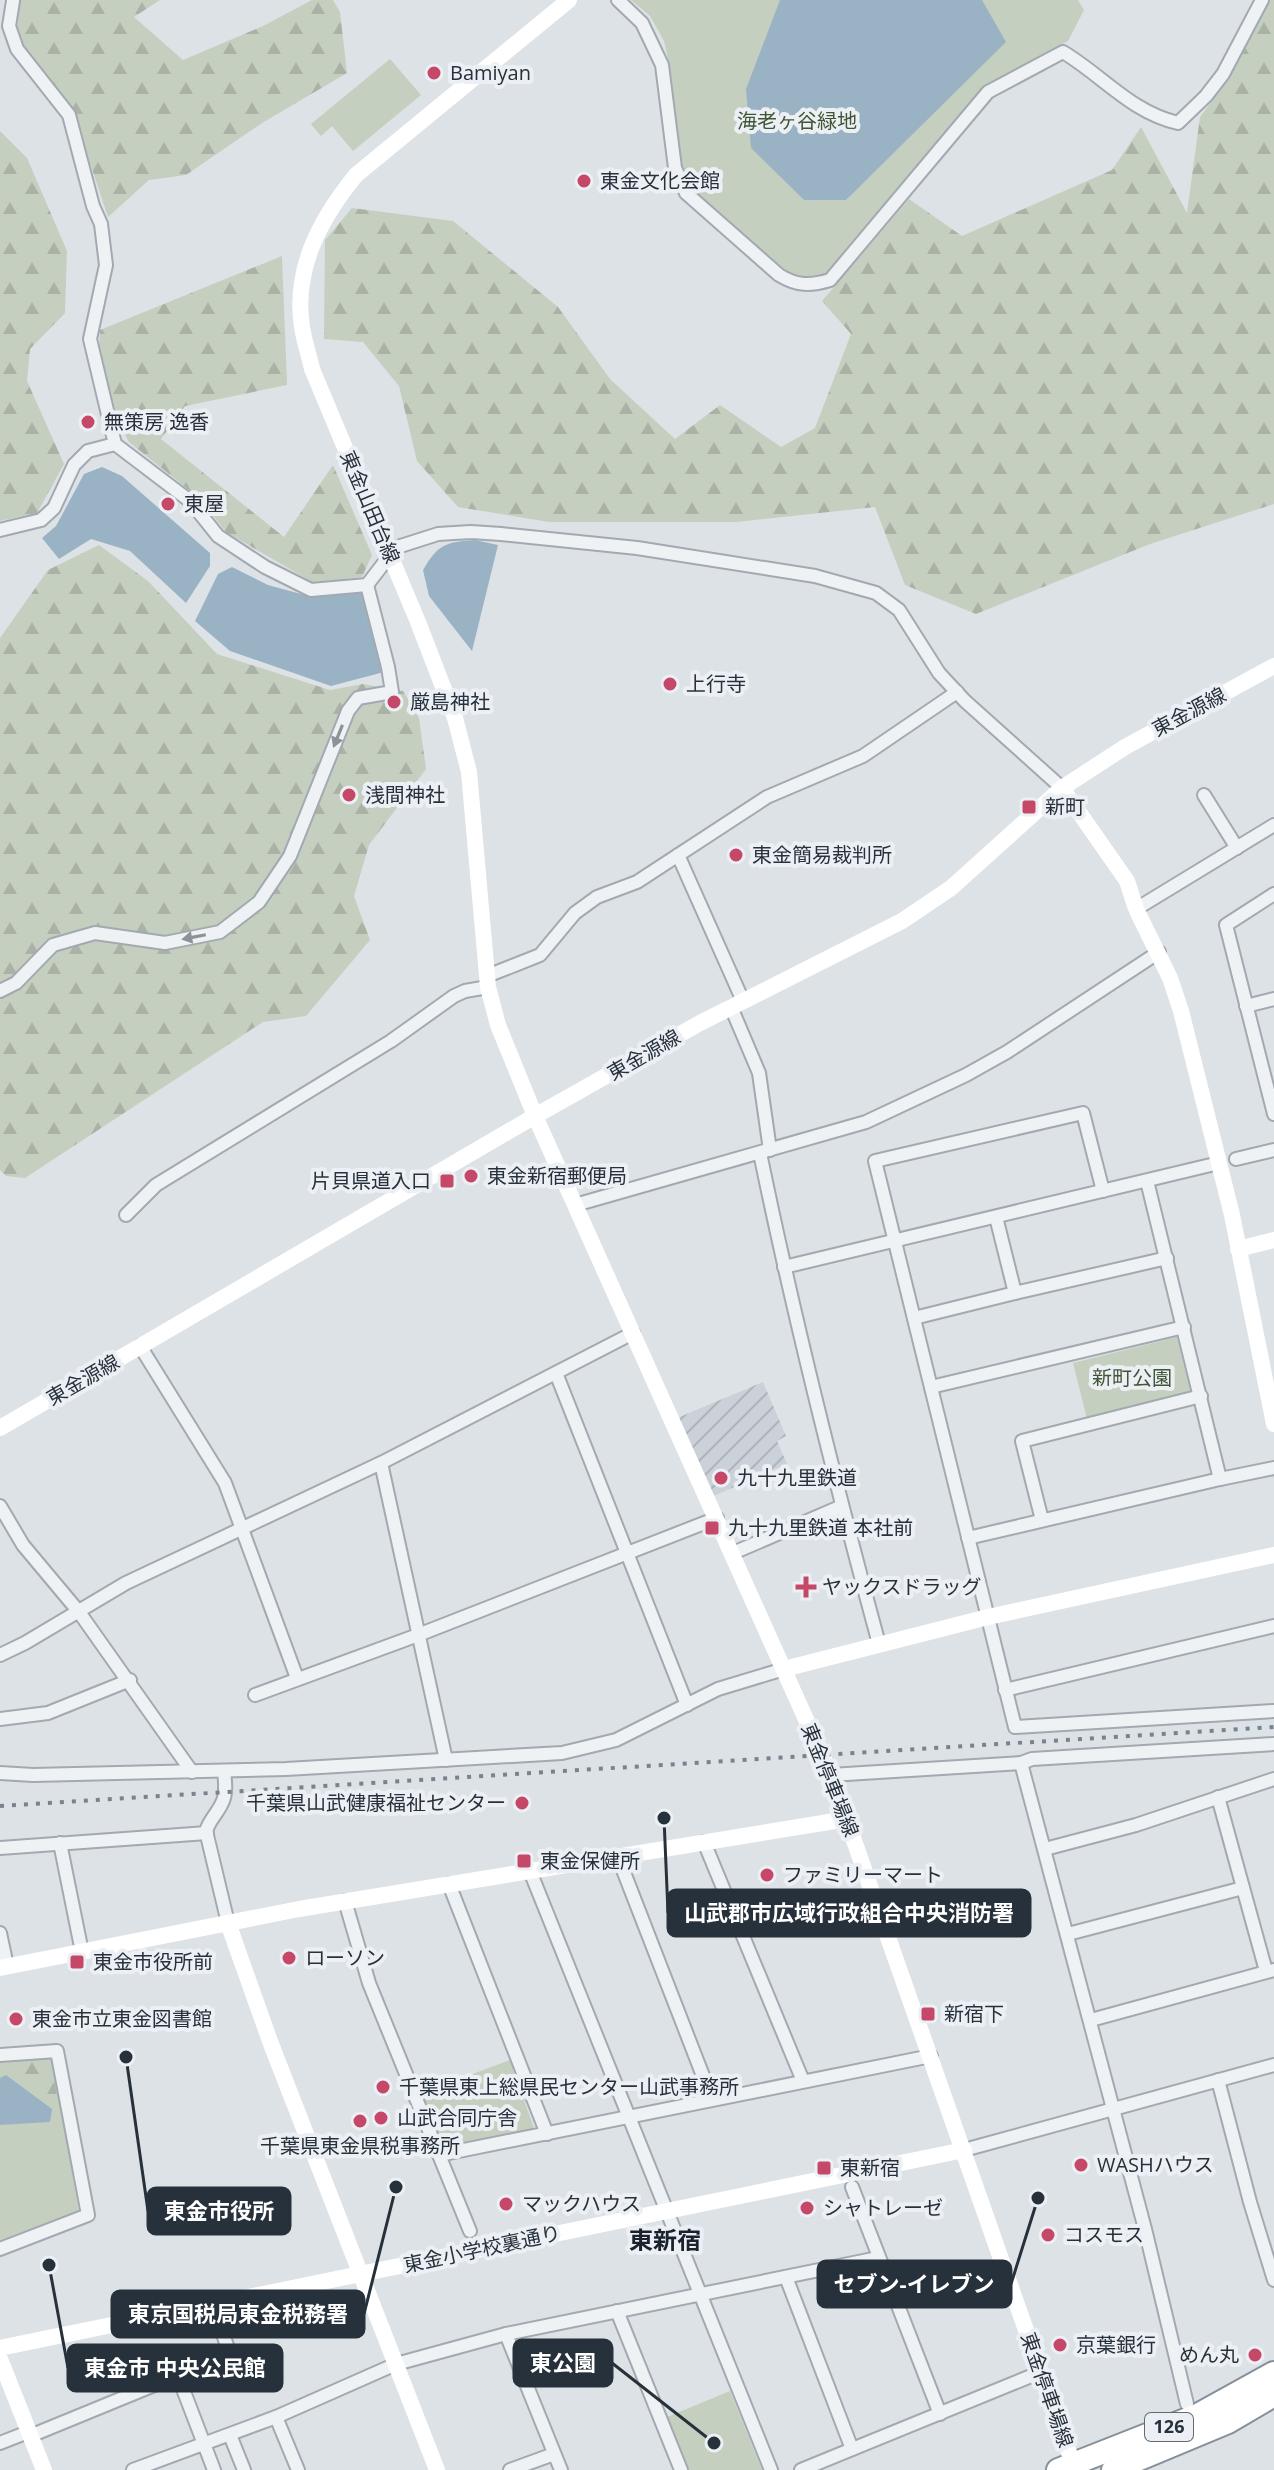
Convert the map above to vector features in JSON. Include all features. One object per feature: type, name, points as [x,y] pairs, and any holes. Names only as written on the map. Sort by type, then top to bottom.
[{"type":"highway","name":"126","points":[[1066,2467],[1198,2415],[1263,2384],[1274,2373]]},
{"type":"highway","name":"126","points":[[1113,2470],[1228,2422],[1274,2395]]},
{"type":"main road","name":"東金山田台線","points":[[535,1116],[498,1025],[488,982],[469,772],[455,718],[312,369],[301,326],[301,280],[310,247],[334,202],[356,175],[569,0]]},
{"type":"main road","name":"東金源線","points":[[0,1428],[535,1116],[737,1004],[920,909],[976,867],[1062,788],[1125,747],[1274,666]]},
{"type":"main road","points":[[1062,788],[1127,881],[1136,909],[1159,952],[1181,1011],[1219,1163],[1274,1424]]},
{"type":"main road","name":"東金停車場線","points":[[535,1116],[831,1775],[1041,2372],[1066,2467]]},
{"type":"main road","points":[[1238,1249],[1274,1240]]},
{"type":"main road","points":[[784,1669],[988,1617],[1274,1555]]},
{"type":"main road","points":[[4,1967],[345,1901],[847,1819]]},
{"type":"main road","points":[[228,1923],[266,2030],[437,2470]]},
{"type":"main road","name":"東金小学校裏通り","points":[[0,2348],[964,2150]]},
{"type":"main road","points":[[0,2359],[44,2470]]},
{"type":"street","points":[[618,0],[642,23],[662,65],[675,168],[686,193],[779,275],[794,284],[813,285],[830,280],[988,92],[1063,52],[1132,105],[1178,123],[1223,74],[1262,0]]},
{"type":"street","points":[[13,1],[9,26],[17,49],[69,115],[93,206],[101,224],[106,265],[90,339],[115,444],[190,501],[218,536],[265,567],[311,590],[367,585]]},
{"type":"street","points":[[0,530],[41,520],[54,508],[74,465],[88,451],[115,444]]},
{"type":"street","points":[[0,991],[16,983],[53,945],[95,933],[165,943],[220,932],[259,902],[290,856],[348,711],[358,698],[392,692],[367,585],[389,552],[438,534],[471,532],[637,548],[815,576],[876,593],[899,610],[939,673],[957,692],[1062,788]]},
{"type":"street","points":[[126,1215],[156,1185],[391,1041],[454,996],[540,955],[575,913],[597,897],[637,882],[767,797],[863,756],[957,692]]},
{"type":"street","points":[[1204,795],[1237,848]]},
{"type":"street","points":[[1136,909],[1274,825]]},
{"type":"street","points":[[678,855],[737,1004],[759,1073],[765,1151],[784,1267],[879,1644]]},
{"type":"street","points":[[1274,894],[1226,925],[1274,1114]]},
{"type":"street","points":[[575,1205],[866,1122],[1007,1052],[1159,952]]},
{"type":"street","points":[[1246,1006],[1274,999]]},
{"type":"street","points":[[1103,1191],[1083,1113],[875,1161],[1015,1727],[1274,1711]]},
{"type":"street","points":[[1236,1159],[1274,1150]]},
{"type":"street","points":[[784,1267],[1219,1163]]},
{"type":"street","points":[[1147,1181],[1220,1479]]},
{"type":"street","points":[[996,1217],[1015,1293]]},
{"type":"street","points":[[914,1318],[1167,1258]]},
{"type":"street","points":[[931,1387],[1184,1327]]},
{"type":"street","points":[[0,1655],[126,1583],[381,1463],[633,1333]]},
{"type":"street","points":[[140,1346],[225,1483],[297,1678]]},
{"type":"street","points":[[556,1373],[687,1705]]},
{"type":"street","points":[[1042,1520],[1022,1441],[1201,1396]]},
{"type":"street","points":[[381,1463],[446,1760]]},
{"type":"street","points":[[968,1538],[1274,1468]]},
{"type":"street","points":[[0,1506],[23,1545],[130,1680],[192,1772]]},
{"type":"street","points":[[733,1553],[842,1506]]},
{"type":"street","points":[[255,1695],[717,1518]]},
{"type":"street","points":[[1005,1690],[1274,1626]]},
{"type":"street","points":[[0,1773],[224,1771],[562,1753],[589,1748],[630,1734],[718,1689],[784,1669]]},
{"type":"street","points":[[0,1719],[48,1713],[130,1680]]},
{"type":"street","points":[[831,1775],[1274,1744]]},
{"type":"street","points":[[1021,1763],[1114,2107],[1187,2404]]},
{"type":"street","points":[[224,1771],[226,1791],[222,1803],[211,1817],[207,1833],[228,1923]]},
{"type":"street","points":[[1045,1849],[1136,1825],[1274,1779]]},
{"type":"street","points":[[1091,2020],[1270,1970],[1218,1797]]},
{"type":"street","points":[[0,1848],[207,1833]]},
{"type":"street","points":[[704,1842],[803,2081]]},
{"type":"street","points":[[60,1843],[82,1952]]},
{"type":"street","points":[[618,1857],[712,2099]]},
{"type":"street","points":[[530,1871],[771,2470]]},
{"type":"street","points":[[449,1884],[547,2134]]},
{"type":"street","points":[[1068,1934],[1243,1888]]},
{"type":"street","points":[[345,1901],[369,1983],[470,2231]]},
{"type":"street","points":[[0,1933],[4,1967]]},
{"type":"street","points":[[0,2055],[57,2051],[88,2215],[0,2249]]},
{"type":"street","points":[[439,2155],[931,2056]]},
{"type":"street","points":[[964,2150],[1274,2065]]},
{"type":"street","points":[[1218,2080],[1250,2202],[1272,2260],[1274,2280]]},
{"type":"street","points":[[852,2187],[940,2414]]},
{"type":"street","points":[[133,2470],[276,2417],[396,2364],[506,2334],[878,2258]]},
{"type":"street","points":[[786,2277],[852,2449]]},
{"type":"street","points":[[0,2443],[230,2354],[212,2303]]},
{"type":"street","points":[[617,2311],[681,2470]]},
{"type":"street","points":[[506,2334],[561,2470]]},
{"type":"street","points":[[801,2470],[1041,2372]]},
{"type":"street","points":[[178,2376],[214,2470]]},
{"type":"street","points":[[276,2417],[298,2470]]},
{"type":"street","points":[[230,2435],[244,2470]]},
{"type":"street","points":[[510,2470],[554,2454]]},
{"type":"shaded area","name":"九十九里鉄道","points":[[763,1382],[786,1436],[777,1441],[787,1464],[711,1497],[677,1418]]},
{"type":"green space","points":[[4,0],[160,0],[134,17],[183,60],[263,26],[312,0],[333,0],[340,12],[347,73],[262,123],[186,175],[149,180],[108,217],[71,106],[23,49],[16,28],[16,8]]},
{"type":"green space","name":"海老ヶ谷緑地","points":[[631,0],[1078,0],[1084,10],[1068,41],[982,89],[828,273],[799,278],[784,272],[691,189],[682,166],[664,41],[650,16]]},
{"type":"green space","points":[[1263,0],[1274,0],[1274,504],[1150,544],[976,614],[905,585],[875,507],[736,522],[549,522],[458,507],[417,461],[399,386],[363,342],[324,339],[325,240],[352,208],[453,221],[558,307],[610,379],[675,439],[720,405],[781,447],[815,428],[851,334],[822,301],[909,199],[962,236],[1112,170],[1141,127],[1187,213],[1200,117],[1229,78]]},
{"type":"green space","points":[[390,59],[421,95],[353,151],[332,126],[321,136],[311,124]]},
{"type":"green space","points":[[0,131],[27,158],[67,251],[65,313],[30,349],[27,381],[64,464],[37,513],[0,521]]},
{"type":"green space","points":[[282,256],[287,385],[185,406],[161,439],[284,537],[333,465],[372,555],[362,577],[314,583],[226,532],[200,499],[129,442],[97,383],[100,330]]},
{"type":"green space","points":[[99,545],[148,581],[217,654],[330,690],[363,684],[403,691],[419,718],[426,769],[369,845],[354,896],[370,940],[306,1016],[263,1022],[25,1178],[6,1176],[0,1170],[0,638],[48,570]]},
{"type":"green space","name":"新町公園","points":[[1177,1337],[1191,1394],[1087,1419],[1073,1363]]},
{"type":"green space","points":[[52,2056],[79,2213],[0,2244],[0,2061]]},
{"type":"green space","points":[[50,2058],[60,2112],[0,2070],[0,2062]]},
{"type":"green space","points":[[510,2060],[535,2131],[443,2148],[422,2093]]},
{"type":"green space","points":[[730,2391],[762,2470],[689,2470],[667,2417]]},
{"type":"water","points":[[780,0],[982,0],[1006,42],[846,200],[804,200],[751,148],[746,89]]},
{"type":"water","points":[[102,467],[122,476],[210,553],[210,566],[186,603],[130,551],[91,539],[59,559],[42,538],[56,526],[84,474]]},
{"type":"water","points":[[475,540],[498,545],[472,651],[429,596],[423,570],[444,546]]},
{"type":"water","points":[[232,567],[268,585],[312,597],[363,591],[384,672],[331,686],[230,651],[195,621],[218,574]]},
{"type":"water","points":[[6,2075],[52,2109],[50,2122],[0,2125],[0,2078]]},
{"type":"railway","points":[[0,1806],[1274,1727]]},
{"type":"place","name":"Bamiyan","points":[[434,73]]},
{"type":"place","name":"東金文化会館","points":[[584,181]]},
{"type":"place","name":"無策房 逸香","points":[[88,422]]},
{"type":"place","name":"東屋","points":[[168,504]]},
{"type":"place","name":"上行寺","points":[[670,684]]},
{"type":"place","name":"厳島神社","points":[[394,702]]},
{"type":"place","name":"浅間神社","points":[[349,795]]},
{"type":"place","name":"新町","points":[[1029,807]]},
{"type":"place","name":"東金簡易裁判所","points":[[736,855]]},
{"type":"place","name":"東金新宿郵便局","points":[[471,1176]]},
{"type":"place","name":"片貝県道入口","points":[[447,1181]]},
{"type":"place","name":"九十九里鉄道","points":[[721,1478]]},
{"type":"place","name":"九十九里鉄道 本社前","points":[[712,1528]]},
{"type":"place","name":"ヤックスドラッグ","points":[[806,1587]]},
{"type":"place","name":"千葉県山武健康福祉センター","points":[[522,1803]]},
{"type":"place","name":"山武郡市広域行政組合中央消防署","points":[[664,1818]]},
{"type":"place","name":"東金保健所","points":[[524,1861]]},
{"type":"place","name":"ファミリーマート","points":[[767,1875]]},
{"type":"place","name":"ローソン","points":[[289,1958]]},
{"type":"place","name":"東金市役所前","points":[[77,1962]]},
{"type":"place","name":"新宿下","points":[[928,2014]]},
{"type":"place","name":"東金市立東金図書館","points":[[16,2019]]},
{"type":"place","name":"東金市役所","points":[[126,2057]]},
{"type":"place","name":"千葉県東上総県民センター山武事務所","points":[[383,2087]]},
{"type":"place","name":"山武合同庁舎","points":[[381,2118]]},
{"type":"place","name":"千葉県東金県税事務所","points":[[360,2121]]},
{"type":"place","name":"WASHハウス","points":[[1081,2165]]},
{"type":"place","name":"東新宿","points":[[824,2168]]},
{"type":"place","name":"東京国税局東金税務署","points":[[396,2187]]},
{"type":"place","name":"セブン-イレブン","points":[[1038,2198]]},
{"type":"place","name":"マックハウス","points":[[506,2204]]},
{"type":"place","name":"シャトレーゼ","points":[[807,2208]]},
{"type":"place","name":"コスモス","points":[[1048,2235]]},
{"type":"place","name":"東金市 中央公民館","points":[[49,2265]]},
{"type":"place","name":"京葉銀行","points":[[1060,2345]]},
{"type":"place","name":"めん丸","points":[[1255,2355]]},
{"type":"place","name":"東公園","points":[[714,2443]]},
{"type":"district","name":"東新宿","points":[[665,2241]]}]
